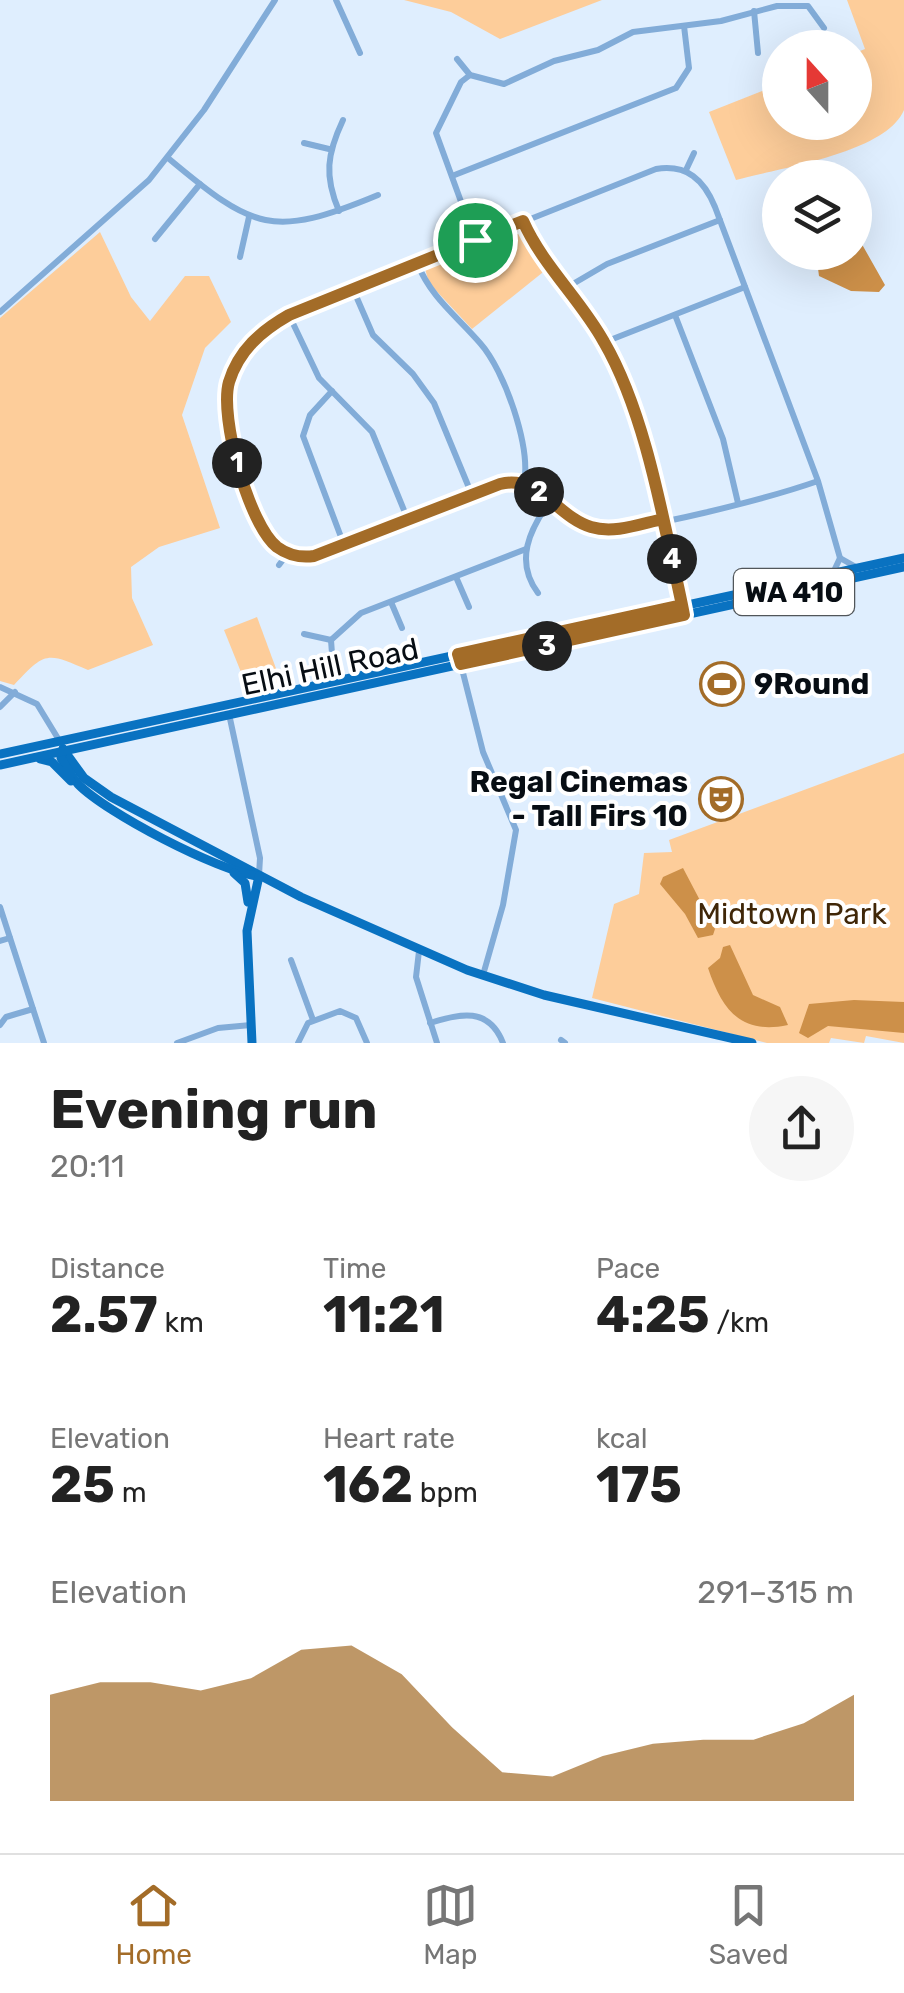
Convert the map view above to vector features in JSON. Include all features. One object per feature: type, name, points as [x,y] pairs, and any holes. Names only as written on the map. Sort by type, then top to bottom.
[{"type":"main road","name":"Elhi Hill Road","points":[[683,610],[904,558]]},
{"type":"main road","name":"Elhi Hill Road","points":[[0,754],[118,738],[683,610],[904,566]]},
{"type":"main road","name":"Elhi Hill Road","points":[[0,765],[62,745],[334,682],[460,659]]},
{"type":"main road","points":[[80,779],[78,756],[84,750],[118,738]]},
{"type":"main road","points":[[62,745],[80,779],[154,832],[419,951],[544,996],[752,1043]]},
{"type":"main road","points":[[13,762],[47,759],[111,797],[248,865],[259,876]]},
{"type":"main road","points":[[229,867],[245,884],[250,912]]},
{"type":"main road","points":[[252,1043],[246,946],[259,876]]},
{"type":"street","points":[[0,312],[120,208],[168,158],[275,0]]},
{"type":"street","points":[[336,0],[360,53]]},
{"type":"street","points":[[457,59],[470,75],[509,84],[554,60],[598,50],[626,34],[754,11],[801,5],[812,8],[824,28]]},
{"type":"street","points":[[754,11],[758,53]]},
{"type":"street","points":[[452,176],[676,88],[688,68],[684,26]]},
{"type":"street","points":[[470,75],[461,82],[437,127],[475,240]]},
{"type":"street","points":[[340,211],[328,181],[329,149],[343,120]]},
{"type":"street","points":[[304,143],[329,149]]},
{"type":"street","points":[[686,170],[694,152]]},
{"type":"street","points":[[168,158],[230,208],[249,216],[294,223],[340,211],[378,195]]},
{"type":"street","points":[[818,481],[738,504],[596,528],[524,482],[502,483],[314,556],[288,553],[265,532],[228,438],[226,396],[238,360],[260,334],[289,315],[656,168],[686,170],[709,192],[818,481],[840,558],[834,573]]},
{"type":"street","points":[[155,239],[200,184]]},
{"type":"street","points":[[240,257],[249,216]]},
{"type":"street","points":[[566,288],[607,264],[720,220]]},
{"type":"street","points":[[523,221],[605,342],[650,461],[683,610]]},
{"type":"street","points":[[417,263],[433,296],[490,357],[526,448],[524,482]]},
{"type":"street","points":[[605,342],[745,287]]},
{"type":"street","points":[[353,289],[374,335],[413,374],[434,403],[472,495]]},
{"type":"street","points":[[289,315],[310,362],[372,432],[408,520]]},
{"type":"street","points":[[676,315],[723,439],[738,504]]},
{"type":"street","points":[[332,391],[310,414],[303,436],[344,546]]},
{"type":"street","points":[[538,593],[528,571],[526,548],[550,500]]},
{"type":"street","points":[[334,682],[331,640],[350,618],[526,548]]},
{"type":"street","points":[[279,565],[288,553]]},
{"type":"street","points":[[840,558],[857,568]]},
{"type":"street","points":[[456,577],[469,607]]},
{"type":"street","points":[[392,602],[402,628]]},
{"type":"street","points":[[304,634],[331,640]]},
{"type":"street","points":[[460,659],[483,752],[516,830],[507,888],[482,976]]},
{"type":"street","points":[[0,687],[41,709],[62,745]]},
{"type":"street","points":[[0,707],[15,692]]},
{"type":"street","points":[[229,714],[260,858],[259,876]]},
{"type":"street","points":[[0,907],[44,1043]]},
{"type":"street","points":[[0,941],[10,938]]},
{"type":"street","points":[[419,951],[416,977],[437,1043]]},
{"type":"street","points":[[291,960],[313,1020]]},
{"type":"street","points":[[0,1025],[6,1017],[33,1008]]},
{"type":"street","points":[[298,1043],[300,1031],[313,1020],[335,1012],[350,1014],[359,1022],[367,1043]]},
{"type":"street","points":[[430,1023],[459,1014],[476,1015],[496,1028],[504,1043]]},
{"type":"street","points":[[177,1043],[251,1025]]},
{"type":"green space","points":[[404,0],[602,0],[500,39],[451,12]]},
{"type":"green space","points":[[847,0],[904,0],[904,110],[893,125],[872,139],[872,30],[858,30]]},
{"type":"green space","points":[[762,91],[762,140],[870,140],[818,160],[762,160],[762,174],[736,180],[709,112]]},
{"type":"green space","points":[[515,228],[547,269],[472,329],[429,283],[424,265]]},
{"type":"green space","points":[[100,232],[131,297],[150,321],[185,276],[209,276],[231,322],[205,348],[182,415],[220,528],[159,547],[131,567],[132,598],[153,645],[88,670],[47,658],[14,685],[0,681],[0,318]]},
{"type":"green space","points":[[257,617],[281,682],[247,687],[224,630]]},
{"type":"green space","name":"Midtown Park","points":[[904,753],[904,1043],[866,1036],[864,1043],[831,1038],[829,1043],[767,1043],[592,998],[614,904],[639,894],[644,853],[672,852],[669,840]]},
{"type":"shaded area","points":[[872,262],[885,285],[879,292],[851,291],[819,276],[818,270],[872,270]]},
{"type":"shaded area","points":[[683,868],[715,929],[713,935],[698,938],[685,914],[660,884],[663,877]]},
{"type":"shaded area","points":[[730,945],[753,995],[780,1007],[788,1025],[758,1026],[727,1007],[708,968],[720,958],[723,947]]},
{"type":"shaded area","points":[[854,1000],[904,1002],[904,1033],[828,1026],[808,1038],[799,1033],[809,1004]]},
{"type":"place","name":"9Round","points":[[722,684]]},
{"type":"place","name":"Regal Cinemas - Tall Firs 10","points":[[721,799]]},
{"type":"route","points":[[475,240],[289,315],[245,350],[228,388],[226,421],[228,438],[265,532],[288,553],[314,556],[500,484],[524,482],[588,526],[615,529],[663,519],[672,559],[682,605],[684,615],[461,664],[458,654],[682,605],[663,519],[650,461],[605,342],[523,221],[475,240]]}]
